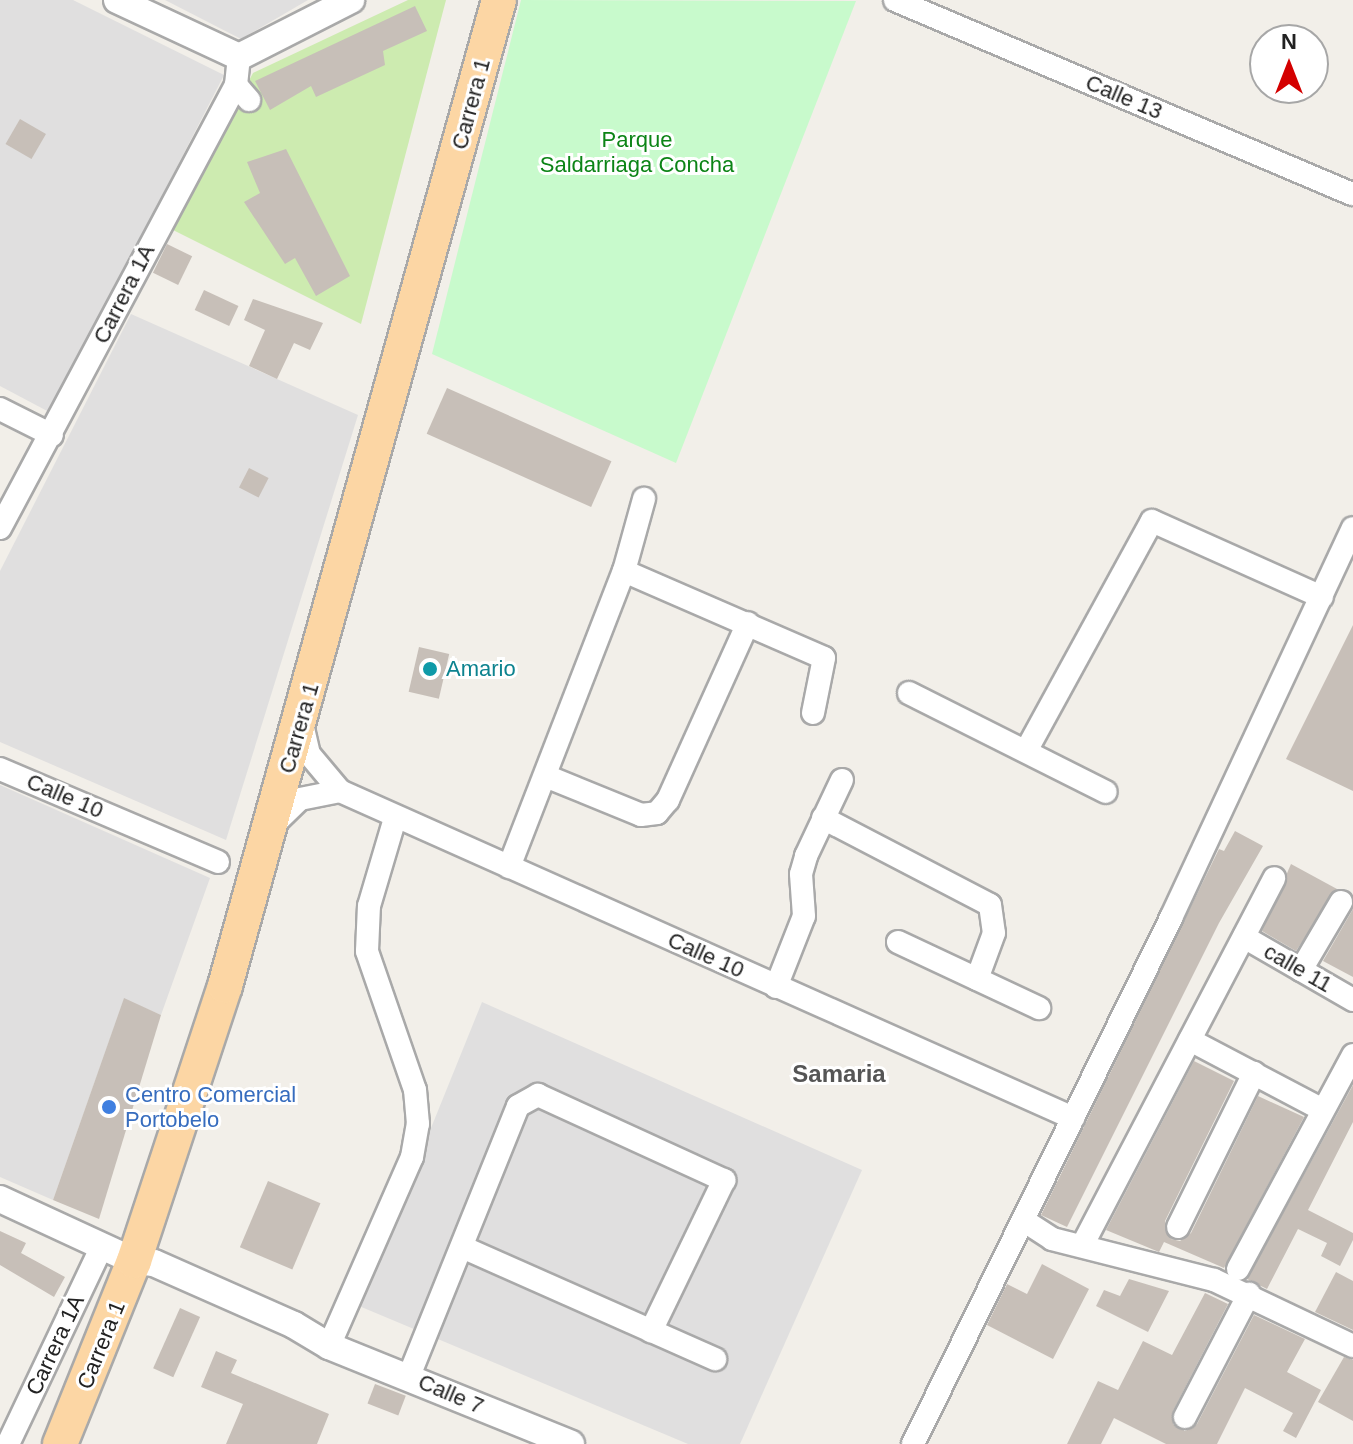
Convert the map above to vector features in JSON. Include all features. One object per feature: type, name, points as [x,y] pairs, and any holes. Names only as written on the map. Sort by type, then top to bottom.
[{"type":"main road","name":"Carrera 1","points":[[60,1444],[134,1261],[177,1140],[301,723],[499,0]]},
{"type":"street","points":[[117,0],[239,57],[351,0]]},
{"type":"street","name":"Calle 13","points":[[895,0],[1353,194]]},
{"type":"street","name":"Carrera 1A","points":[[0,528],[243,93],[239,57]]},
{"type":"street","points":[[0,409],[52,435]]},
{"type":"street","points":[[509,867],[548,777],[624,571],[644,499]]},
{"type":"street","points":[[1026,751],[1152,521],[1322,597]]},
{"type":"street","points":[[913,1444],[1073,1118],[1353,528]]},
{"type":"street","points":[[624,571],[824,658],[813,713]]},
{"type":"street","points":[[548,777],[641,815],[657,813],[668,800],[748,623]]},
{"type":"street","points":[[909,693],[1106,792]]},
{"type":"street","points":[[271,827],[300,799],[340,791],[309,754],[301,723]]},
{"type":"street","name":"Calle 10","points":[[0,769],[218,862]]},
{"type":"street","points":[[776,987],[804,916],[801,874],[842,780]]},
{"type":"street","name":"Calle 10","points":[[340,791],[1073,1118]]},
{"type":"street","points":[[329,1346],[412,1157],[418,1124],[415,1090],[374,982],[366,941],[369,906],[395,818]]},
{"type":"street","points":[[823,818],[990,905],[994,933],[977,979]]},
{"type":"street","points":[[1082,1246],[1274,878]]},
{"type":"street","points":[[1301,970],[1341,902]]},
{"type":"street","name":"calle 11","points":[[1244,937],[1353,1000]]},
{"type":"street","points":[[898,942],[1039,1008]]},
{"type":"street","points":[[1190,1040],[1323,1110]]},
{"type":"street","points":[[1238,1269],[1353,1055]]},
{"type":"street","points":[[1178,1227],[1254,1073]]},
{"type":"street","points":[[409,1376],[518,1106],[538,1095],[556,1099],[724,1180],[651,1331]]},
{"type":"street","name":"Calle 7","points":[[0,1199],[134,1261],[154,1263],[312,1333],[329,1346],[571,1444]]},
{"type":"street","points":[[1023,1220],[1052,1239],[1249,1294],[1353,1346]]},
{"type":"street","name":"Carrera 1A","points":[[8,1444],[102,1246]]},
{"type":"street","points":[[462,1247],[715,1359]]},
{"type":"street","points":[[1185,1417],[1249,1294]]},
{"type":"shaded area","points":[[0,0],[73,0],[224,75],[51,413],[0,386]]},
{"type":"shaded area","points":[[165,0],[308,0],[241,39]]},
{"type":"shaded area","points":[[131,314],[358,415],[226,840],[0,742],[0,571]]},
{"type":"shaded area","points":[[0,785],[210,878],[161,1015],[124,999],[53,1200],[0,1177]]},
{"type":"shaded area","points":[[482,1002],[862,1170],[740,1444],[688,1444],[359,1306]]},
{"type":"green space","points":[[408,0],[446,0],[361,324],[171,229],[253,73]]},
{"type":"green space","name":"Parque Saldarriaga Concha","points":[[521,0],[856,1],[676,463],[432,354]]},
{"type":"building","points":[[415,6],[427,31],[383,51],[385,65],[316,97],[311,86],[270,110],[255,81]]},
{"type":"building","points":[[20,119],[46,134],[31,159],[6,144]]},
{"type":"building","points":[[286,149],[350,276],[316,296],[295,258],[285,264],[244,202],[260,193],[247,162]]},
{"type":"building","points":[[167,244],[192,256],[178,285],[153,273]]},
{"type":"building","points":[[204,290],[238,306],[229,326],[195,310]]},
{"type":"building","points":[[253,299],[323,323],[310,350],[294,343],[277,379],[249,366],[265,330],[244,320]]},
{"type":"building","points":[[447,388],[611,461],[591,507],[427,434]]},
{"type":"building","points":[[249,468],[269,478],[259,498],[239,488]]},
{"type":"building","points":[[1353,625],[1353,791],[1286,759]]},
{"type":"building","name":"Amario","points":[[419,647],[449,654],[439,699],[409,692]]},
{"type":"building","points":[[1235,831],[1263,846],[1219,923],[1067,1227],[1041,1215],[1219,849],[1224,851]]},
{"type":"building","points":[[1291,864],[1337,889],[1296,951],[1262,931]]},
{"type":"building","points":[[1353,909],[1353,977],[1323,961]]},
{"type":"building","name":"Centro Comercial Portobelo","points":[[124,998],[161,1015],[99,1219],[53,1200]]},
{"type":"building","points":[[1194,1061],[1234,1081],[1165,1221],[1171,1239],[1180,1241],[1191,1233],[1258,1096],[1304,1117],[1224,1268],[1164,1242],[1159,1252],[1106,1230]]},
{"type":"building","points":[[1353,1085],[1353,1122],[1308,1210],[1353,1233],[1353,1240],[1340,1266],[1321,1256],[1327,1243],[1298,1229],[1267,1289],[1247,1279]]},
{"type":"building","points":[[268,1181],[320,1203],[292,1270],[240,1247]]},
{"type":"building","points":[[0,1231],[26,1243],[21,1253],[65,1277],[54,1297],[0,1265]]},
{"type":"building","points":[[1042,1264],[1089,1289],[1053,1359],[987,1325],[1007,1284],[1027,1294]]},
{"type":"building","points":[[1336,1272],[1353,1281],[1353,1330],[1315,1312]]},
{"type":"building","points":[[1129,1279],[1169,1291],[1148,1332],[1096,1306],[1104,1290],[1120,1296]]},
{"type":"building","points":[[1205,1293],[1228,1304],[1173,1411],[1173,1424],[1185,1431],[1197,1424],[1254,1315],[1305,1339],[1287,1372],[1321,1390],[1296,1438],[1283,1431],[1293,1413],[1245,1388],[1217,1444],[1166,1444],[1114,1418],[1101,1444],[1067,1444],[1098,1381],[1118,1390],[1143,1341],[1172,1355]]},
{"type":"building","points":[[180,1308],[200,1317],[173,1377],[153,1368]]},
{"type":"building","points":[[216,1351],[237,1360],[231,1373],[329,1414],[317,1444],[226,1444],[243,1404],[201,1387]]},
{"type":"building","points":[[1344,1357],[1353,1360],[1353,1421],[1318,1402]]},
{"type":"building","points":[[375,1384],[406,1396],[398,1415],[367,1404]]},
{"type":"place","name":"Amario","points":[[430,669]]},
{"type":"place","name":"Centro Comercial Portobelo","points":[[109,1107]]},
{"type":"district","name":"Samaria","points":[[839,1074]]}]
